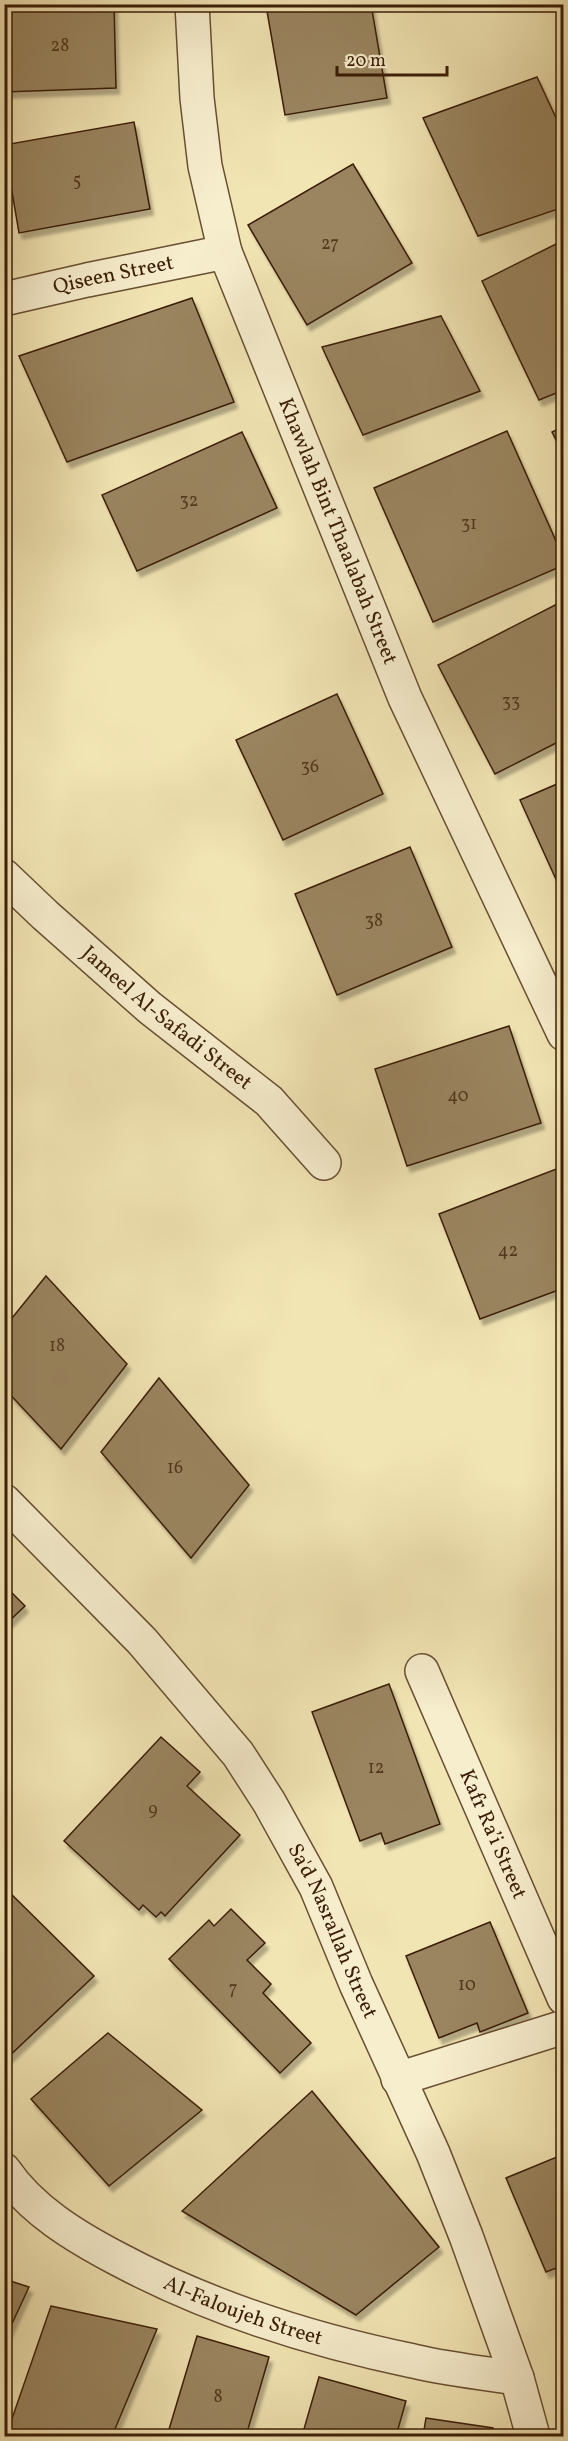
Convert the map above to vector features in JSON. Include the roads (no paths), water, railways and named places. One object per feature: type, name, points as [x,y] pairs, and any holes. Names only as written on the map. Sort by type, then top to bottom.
[{"type":"street","name":"Khawlah Bint Thaalabah Street","points":[[192,4],[197,98],[205,166],[225,252],[405,698],[564,1034]]},
{"type":"street","name":"Qiseen Street","points":[[4,299],[225,252]]},
{"type":"street","name":"Jameel Al-Safadi Street","points":[[4,876],[150,1008],[269,1101],[324,1163]]},
{"type":"street","name":"Sa'd Nasrallah Street","points":[[4,1501],[142,1641],[238,1754],[269,1802],[316,1887],[398,2079],[433,2153],[466,2236],[517,2378],[533,2436]]},
{"type":"street","name":"Kafr Ra’i Street","points":[[422,1671],[564,1998]]},
{"type":"street","points":[[398,2079],[564,2027]]},
{"type":"street","name":"Al-Faloujeh Street","points":[[4,2170],[27,2198],[84,2241],[150,2277],[220,2306],[318,2339],[414,2362],[517,2378]]}]
